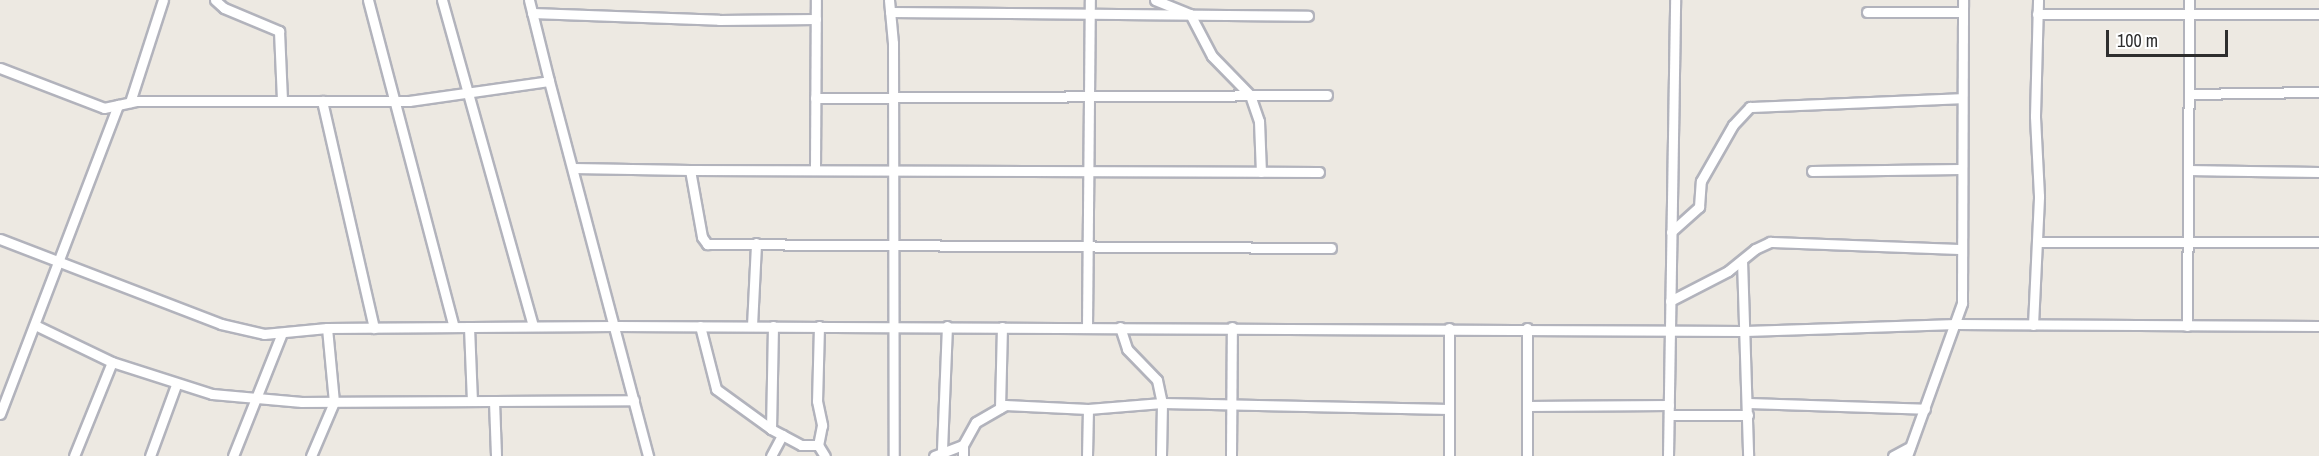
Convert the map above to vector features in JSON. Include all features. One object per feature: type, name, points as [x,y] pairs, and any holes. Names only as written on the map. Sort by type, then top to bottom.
[{"type":"street","points":[[130,102],[163,0]]},
{"type":"street","points":[[215,0],[224,8],[279,31],[282,101]]},
{"type":"street","points":[[368,0],[454,327]]},
{"type":"street","points":[[442,0],[533,326]]},
{"type":"street","points":[[529,0],[648,456]]},
{"type":"street","points":[[815,170],[816,0]]},
{"type":"street","points":[[889,0],[892,98],[894,456]]},
{"type":"street","points":[[1087,327],[1090,0]]},
{"type":"street","points":[[1155,0],[1190,14],[1212,56],[1250,95],[1259,121],[1261,172]]},
{"type":"street","points":[[1668,456],[1675,0]]},
{"type":"street","points":[[1893,456],[1908,452],[1962,303],[1960,169],[1963,0]]},
{"type":"street","points":[[2033,325],[2037,242],[2038,0]]},
{"type":"street","points":[[2187,326],[2189,0]]},
{"type":"street","points":[[890,12],[1308,16]]},
{"type":"street","points":[[1867,12],[1962,12]]},
{"type":"street","points":[[532,13],[719,20],[816,19]]},
{"type":"street","points":[[2037,14],[2319,14]]},
{"type":"street","points":[[0,68],[104,108],[130,102],[396,101],[549,81]]},
{"type":"street","points":[[2188,94],[2319,92]]},
{"type":"street","points":[[815,98],[1327,95]]},
{"type":"street","points":[[1671,232],[1699,207],[1701,181],[1733,125],[1750,107],[1961,98]]},
{"type":"street","points":[[322,101],[374,328]]},
{"type":"street","points":[[0,414],[117,105]]},
{"type":"street","points":[[573,168],[1319,172]]},
{"type":"street","points":[[1812,171],[1960,169]]},
{"type":"street","points":[[690,170],[703,242],[892,246],[1331,248]]},
{"type":"street","points":[[2188,170],[2319,171]]},
{"type":"street","points":[[0,240],[221,324],[264,334],[327,328],[533,326],[1527,328],[1745,331],[1956,324],[2319,326]]},
{"type":"street","points":[[1671,301],[1728,271],[1770,242],[1961,249]]},
{"type":"street","points":[[2037,242],[2187,245],[2319,242]]},
{"type":"street","points":[[752,326],[756,243]]},
{"type":"street","points":[[1742,260],[1748,456]]},
{"type":"street","points":[[35,325],[112,362],[176,385],[212,394],[334,402],[634,400]]},
{"type":"street","points":[[700,326],[716,389],[771,429],[801,445],[818,445]]},
{"type":"street","points":[[771,429],[773,326]]},
{"type":"street","points":[[819,326],[817,401],[822,425],[818,445],[825,456]]},
{"type":"street","points":[[942,450],[947,326]]},
{"type":"street","points":[[469,327],[472,401]]},
{"type":"street","points":[[1000,408],[1002,327]]},
{"type":"street","points":[[1120,327],[1127,349],[1157,380],[1162,403],[1161,456]]},
{"type":"street","points":[[1231,456],[1232,327]]},
{"type":"street","points":[[311,456],[334,402],[327,328]]},
{"type":"street","points":[[1449,328],[1449,456]]},
{"type":"street","points":[[1527,328],[1527,456]]},
{"type":"street","points":[[233,456],[282,333]]},
{"type":"street","points":[[74,456],[112,362]]},
{"type":"street","points":[[150,456],[176,385]]},
{"type":"street","points":[[494,401],[496,456]]},
{"type":"street","points":[[963,456],[963,445],[976,422],[1005,405],[1088,410],[1162,403],[1449,409]]},
{"type":"street","points":[[1748,404],[1924,409]]},
{"type":"street","points":[[1527,406],[1748,415]]},
{"type":"street","points":[[1088,410],[1088,456]]},
{"type":"street","points":[[771,456],[782,435]]},
{"type":"street","points":[[934,456],[942,450],[963,445]]}]
